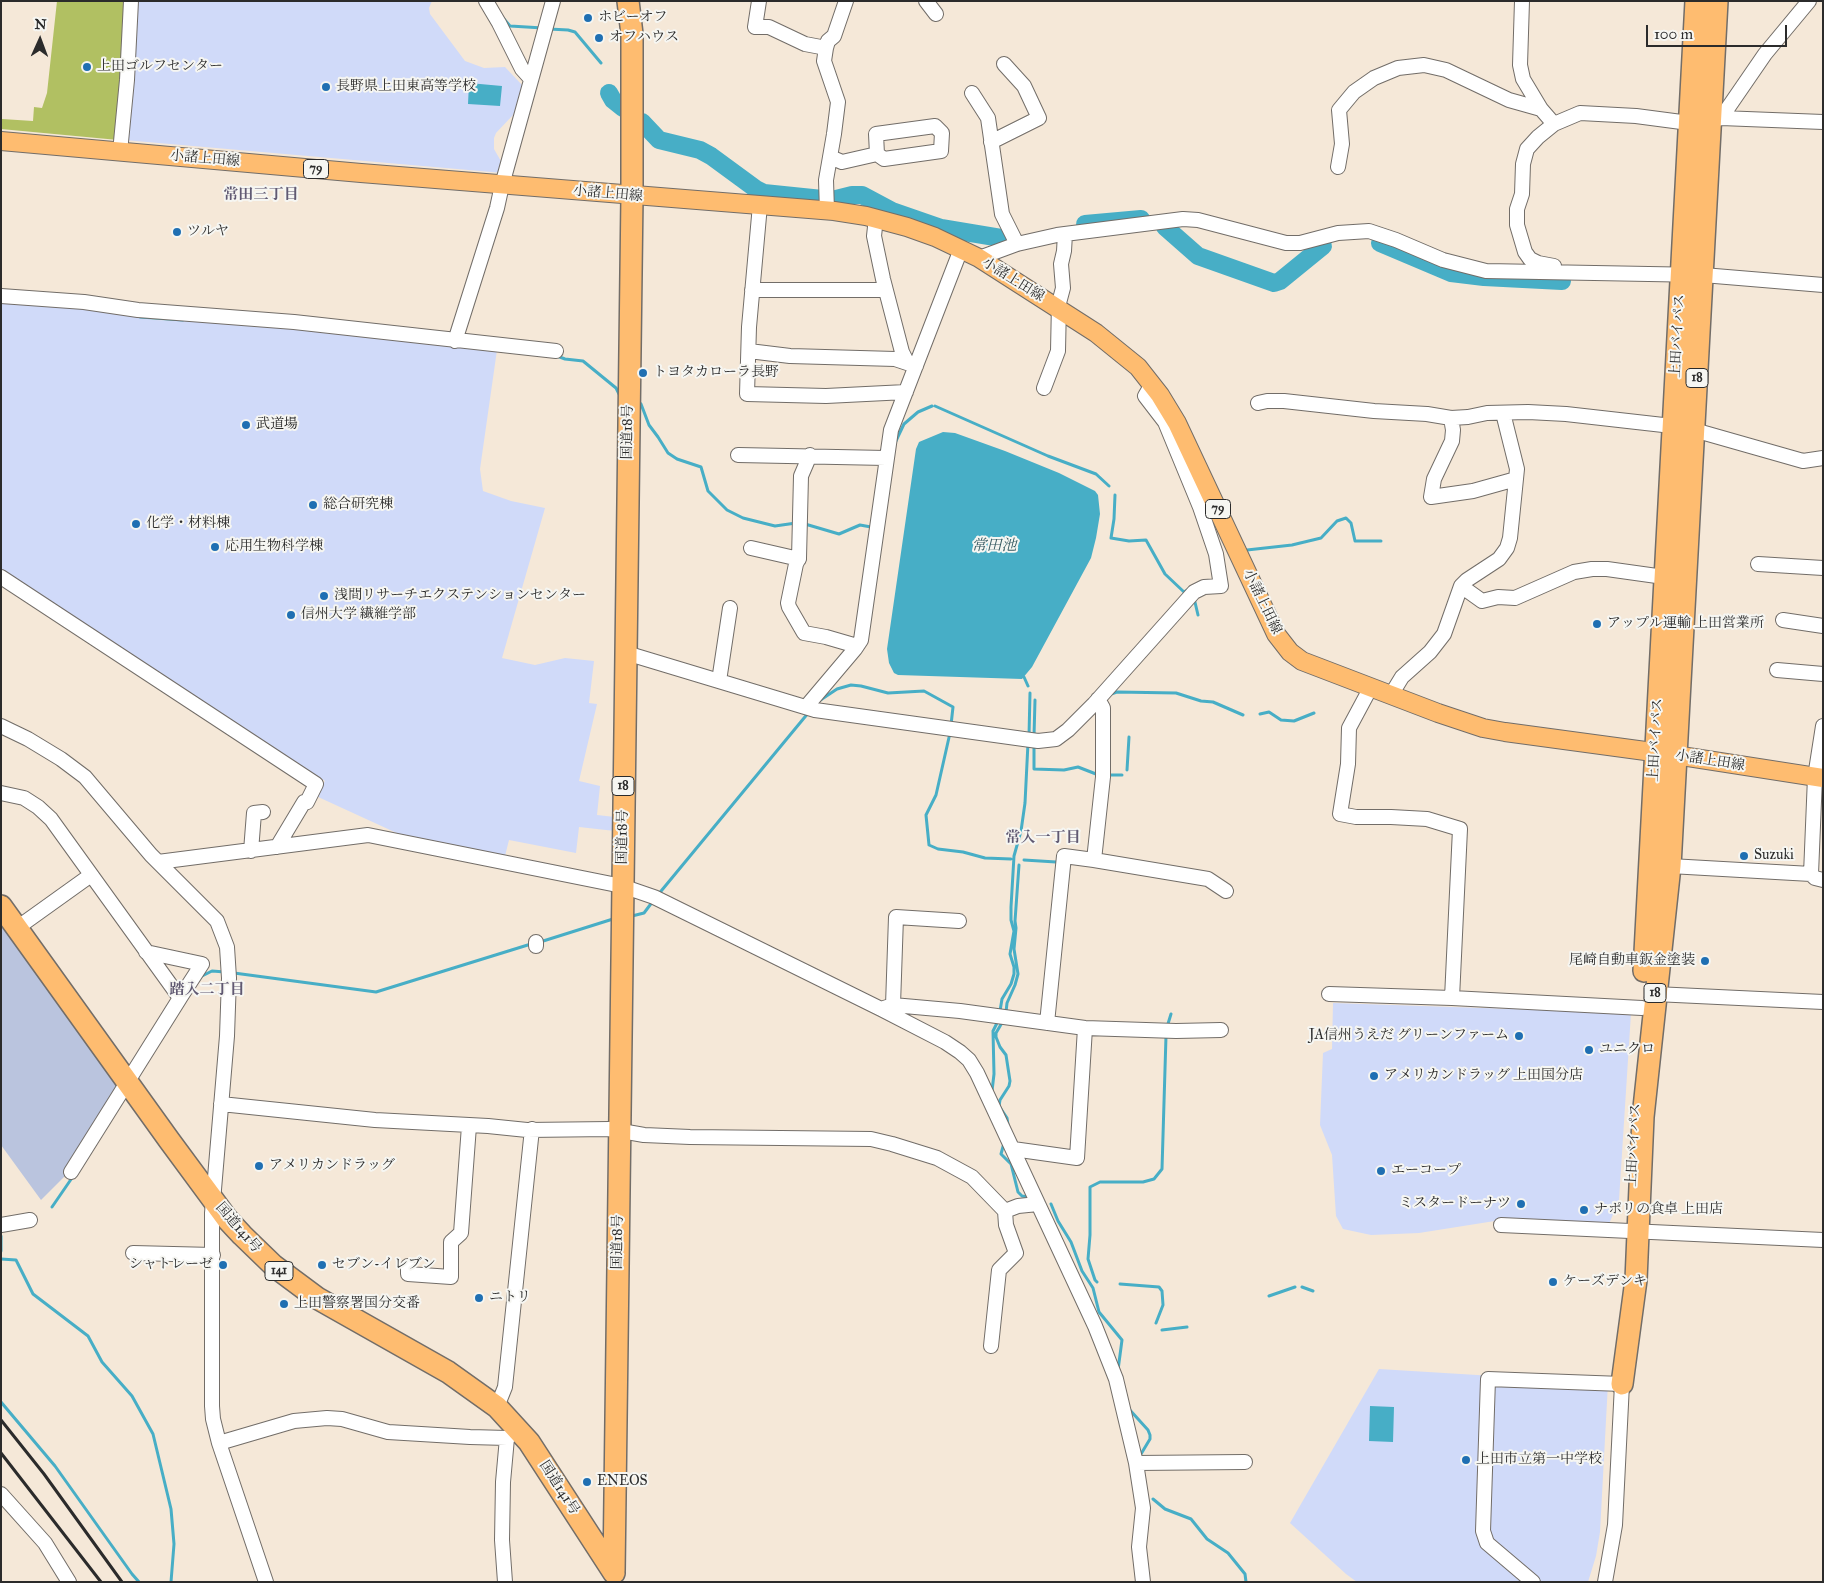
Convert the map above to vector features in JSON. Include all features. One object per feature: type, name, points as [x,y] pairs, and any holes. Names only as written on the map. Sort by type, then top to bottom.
[{"type":"highway","name":"国道18号","points":[[616,1576],[622,886],[632,196],[632,53],[628,1]]},
{"type":"highway","name":"上田バイパス","points":[[1649,1001],[1670,866],[1665,754],[1664,577],[1696,1]]},
{"type":"highway","name":"上田バイパス","points":[[1622,1384],[1634,1232],[1665,754],[1694,430],[1703,275],[1716,119],[1717,1]]},
{"type":"highway","name":"国道141号","points":[[1,906],[228,1220],[256,1250],[295,1283],[365,1326],[448,1372],[497,1407],[512,1434],[529,1442],[616,1576]]},
{"type":"main road","name":"小諸上田線","points":[[1,141],[632,196],[827,211],[876,218],[934,237],[979,258],[1096,333],[1131,360],[1152,384],[1177,423],[1271,624],[1290,652],[1302,661],[1438,713],[1483,728],[1819,778]]},
{"type":"street","points":[[120,152],[127,80],[131,1]]},
{"type":"street","points":[[486,1],[500,22],[522,69],[532,79]]},
{"type":"street","points":[[455,341],[498,208],[502,184],[553,1]]},
{"type":"street","points":[[759,1],[755,28],[769,27],[805,44],[826,48]]},
{"type":"street","points":[[827,211],[826,180],[838,102],[824,61],[828,41],[834,36],[846,1]]},
{"type":"street","points":[[926,1],[936,14]]},
{"type":"street","points":[[1522,1],[1520,65],[1523,79],[1540,109],[1554,124]]},
{"type":"street","points":[[1716,119],[1765,54],[1809,1]]},
{"type":"street","points":[[991,142],[1038,118],[1024,86],[1004,64]]},
{"type":"street","points":[[1338,167],[1342,144],[1339,110],[1354,92],[1374,78],[1398,68],[1424,64],[1446,70],[1509,100],[1540,109]]},
{"type":"street","points":[[972,93],[988,118],[1002,214],[1017,244]]},
{"type":"street","points":[[1566,273],[1560,266],[1538,263],[1530,259],[1519,235],[1517,209],[1522,194],[1523,164],[1527,149],[1554,124],[1580,113],[1636,116],[1689,123]]},
{"type":"street","points":[[1716,119],[1823,122]]},
{"type":"street","points":[[830,157],[842,162],[877,154],[884,158],[941,151],[942,133],[935,126],[876,134],[877,154]]},
{"type":"street","points":[[760,205],[748,334],[749,351],[746,389],[749,395],[826,396],[906,392]]},
{"type":"street","points":[[876,218],[874,236],[885,290],[902,352],[911,364]]},
{"type":"street","points":[[979,258],[1017,244],[1065,234],[1183,219],[1211,222],[1286,243],[1300,243],[1338,233],[1369,231],[1472,269],[1503,272],[1703,275],[1823,285]]},
{"type":"street","points":[[1044,388],[1057,352],[1059,309],[1063,288],[1061,264],[1065,234]]},
{"type":"street","points":[[810,709],[858,646],[886,458],[893,425],[906,392],[911,364],[961,249]]},
{"type":"street","points":[[752,290],[885,290]]},
{"type":"street","points":[[1,296],[84,302],[138,310],[294,322],[522,350],[556,351]]},
{"type":"street","points":[[749,351],[790,356],[893,359],[911,364]]},
{"type":"street","points":[[626,653],[810,709],[1038,741],[1053,740],[1064,734],[1098,699],[1194,592],[1204,587],[1221,586],[1216,554],[1200,507],[1165,422],[1146,396],[1152,384]]},
{"type":"street","points":[[1258,403],[1274,400],[1451,418],[1528,412],[1566,414],[1672,426]]},
{"type":"street","points":[[1391,695],[1402,676],[1430,652],[1444,634],[1461,586],[1467,580],[1500,559],[1507,548],[1510,538],[1517,469],[1503,413]]},
{"type":"street","points":[[1451,418],[1452,441],[1434,479],[1431,497],[1473,491],[1516,479]]},
{"type":"street","points":[[1694,430],[1803,461],[1823,458]]},
{"type":"street","points":[[738,455],[886,458]]},
{"type":"street","points":[[810,455],[802,476],[799,560],[796,564],[788,602],[803,632],[858,646]]},
{"type":"street","points":[[751,548],[799,560]]},
{"type":"street","points":[[1758,564],[1823,568]]},
{"type":"street","points":[[1461,586],[1482,601],[1498,597],[1515,598],[1574,572],[1592,569],[1607,569],[1664,577]]},
{"type":"street","points":[[1,577],[316,784],[307,802],[304,802],[276,847]]},
{"type":"street","points":[[720,681],[730,608]]},
{"type":"street","points":[[1783,620],[1823,626]]},
{"type":"street","points":[[1777,670],[1823,674]]},
{"type":"street","points":[[1371,687],[1349,728],[1348,764],[1340,814],[1356,817],[1391,816],[1427,819],[1460,829],[1452,998]]},
{"type":"street","points":[[1094,860],[1103,777],[1102,706],[1098,699]]},
{"type":"street","points":[[1,726],[28,739],[78,771],[158,862],[218,921],[227,947],[226,1036],[213,1199],[212,1406],[219,1442],[266,1582]]},
{"type":"street","points":[[1670,866],[1817,877],[1822,733]]},
{"type":"street","points":[[1,793],[24,798],[45,813],[180,998]]},
{"type":"street","points":[[251,850],[254,813],[263,812]]},
{"type":"street","points":[[158,862],[375,836],[622,886],[656,899],[887,1007],[945,1042],[969,1060],[977,1073],[1095,1326],[1116,1379],[1136,1463],[1143,1508],[1139,1547],[1143,1582]]},
{"type":"street","points":[[1047,1023],[1064,856],[1208,879],[1226,891]]},
{"type":"street","points":[[17,928],[91,876]]},
{"type":"street","points":[[887,1007],[896,918],[959,921]]},
{"type":"street","points":[[71,1172],[202,964],[146,952]]},
{"type":"street","points":[[1329,994],[1452,998],[1823,1002]]},
{"type":"street","points":[[887,1007],[960,1011],[1085,1028],[1176,1031],[1221,1030]]},
{"type":"street","points":[[1014,1149],[1077,1158],[1085,1028]]},
{"type":"street","points":[[221,1104],[374,1120],[469,1126],[620,1130],[653,1135],[871,1139],[937,1158],[972,1177],[1005,1211],[1006,1226],[1016,1253],[999,1270],[991,1346]]},
{"type":"street","points":[[408,1266],[408,1274],[451,1277],[452,1242],[461,1233],[469,1126]]},
{"type":"street","points":[[497,1407],[505,1387],[532,1129]]},
{"type":"street","points":[[1005,1211],[1018,1206],[1038,1204]]},
{"type":"street","points":[[2,1225],[30,1220]]},
{"type":"street","points":[[1501,1225],[1823,1240]]},
{"type":"street","points":[[133,1253],[213,1255]]},
{"type":"street","points":[[1532,1582],[1487,1543],[1483,1531],[1488,1379],[1622,1384],[1615,1525],[1605,1582]]},
{"type":"street","points":[[219,1442],[294,1421],[327,1418],[350,1421],[388,1432],[512,1434],[504,1482],[502,1530],[505,1582]]},
{"type":"street","points":[[1136,1463],[1244,1462]]},
{"type":"street","points":[[1,1494],[45,1543],[70,1582]]},
{"type":"shaded area","name":"長野県上田東高等学校","points":[[134,1],[432,1],[429,8],[430,14],[465,61],[484,68],[505,67],[523,86],[523,92],[513,115],[496,133],[494,138],[494,149],[502,163],[503,173],[124,140]]},
{"type":"shaded area","name":"信州大学 繊維学部","points":[[1,302],[82,307],[155,320],[251,323],[497,350],[480,469],[483,491],[511,501],[545,508],[502,658],[535,665],[565,658],[594,661],[589,703],[597,704],[579,781],[600,786],[597,815],[615,817],[615,831],[579,827],[576,853],[509,840],[505,856],[401,835],[316,796],[325,781],[1,572]]},
{"type":"shaded area","points":[[1,921],[121,1086],[68,1173],[41,1200],[1,1145]]},
{"type":"shaded area","points":[[1333,1003],[1631,1013],[1619,1200],[1609,1224],[1501,1220],[1419,1233],[1371,1235],[1343,1229],[1336,1216],[1332,1155],[1320,1125],[1323,1053],[1332,1049]]},
{"type":"shaded area","name":"上田市立第一中学校","points":[[1379,1369],[1608,1383],[1600,1532],[1596,1556],[1588,1582],[1357,1582],[1290,1523]]},
{"type":"green space","name":"上田ゴルフセンター","points":[[57,1],[127,1],[118,140],[1,129],[2,119],[33,121],[34,107],[42,108],[47,93]]},
{"type":"water","points":[[469,83],[502,86],[500,106],[468,104]]},
{"type":"water","name":"常田池","points":[[943,432],[955,433],[1005,451],[1059,473],[1095,491],[1098,495],[1100,514],[1091,558],[1032,667],[1022,679],[898,675],[894,673],[889,663],[887,649],[916,449],[919,442]]},
{"type":"water","points":[[1370,1406],[1394,1407],[1393,1442],[1369,1441]]},
{"type":"waterway","points":[[504,19],[510,26],[543,28]]},
{"type":"waterway","points":[[549,29],[575,32],[601,63]]},
{"type":"waterway","points":[[609,93],[613,100],[623,108]]},
{"type":"waterway","points":[[642,122],[659,140],[700,150],[764,193],[832,200],[852,195],[862,195],[892,211],[941,228],[1001,238]]},
{"type":"waterway","points":[[1085,224],[1141,219]]},
{"type":"waterway","points":[[1165,227],[1198,256],[1274,283],[1280,281],[1323,246]]},
{"type":"waterway","points":[[1380,243],[1451,273],[1484,277],[1562,281]]},
{"type":"waterway","points":[[140,317],[183,320]]},
{"type":"waterway","points":[[557,356],[583,361],[616,388],[619,394]]},
{"type":"waterway","points":[[639,402],[649,425],[668,453],[677,459],[701,467],[708,491],[727,510],[743,518],[775,526],[796,523]]},
{"type":"waterway","points":[[894,445],[904,424],[918,412],[932,406]]},
{"type":"waterway","points":[[935,406],[1048,456],[1096,474],[1109,486]]},
{"type":"waterway","points":[[1115,495],[1111,538],[1129,541],[1146,540],[1165,574],[1184,592],[1189,589]]},
{"type":"waterway","points":[[1246,552],[1247,550],[1292,545],[1321,538],[1337,521],[1346,518],[1351,523],[1355,541],[1381,541]]},
{"type":"waterway","points":[[805,524],[839,534],[860,525],[871,527]]},
{"type":"waterway","points":[[1194,598],[1198,615]]},
{"type":"waterway","points":[[1024,677],[1028,686]]},
{"type":"waterway","points":[[819,701],[837,689],[851,685],[888,693],[924,691],[953,707],[951,725]]},
{"type":"waterway","points":[[1111,694],[1117,692],[1176,693],[1201,701],[1213,702],[1243,715]]},
{"type":"waterway","points":[[1029,736],[1030,693]]},
{"type":"waterway","points":[[1034,736],[1035,700]]},
{"type":"waterway","points":[[657,896],[809,712]]},
{"type":"waterway","points":[[1260,714],[1269,712],[1281,720],[1294,721],[1314,713]]},
{"type":"waterway","points":[[950,733],[936,795],[926,815],[929,845],[938,849],[963,852],[985,858],[1011,859]]},
{"type":"waterway","points":[[1127,770],[1129,737]]},
{"type":"waterway","points":[[1000,1011],[1002,999],[1011,984],[1014,974],[1010,954],[1014,931],[1011,920],[1014,856],[1021,831],[1025,803],[1028,743]]},
{"type":"waterway","points":[[1034,744],[1034,769],[1064,770],[1078,767],[1096,774]]},
{"type":"waterway","points":[[1107,775],[1122,775]]},
{"type":"waterway","points":[[1024,860],[1056,862]]},
{"type":"waterway","points":[[1006,1012],[1007,1003],[1018,974],[1014,949],[1019,865]]},
{"type":"waterway","points":[[632,916],[644,913],[653,901]]},
{"type":"waterway","points":[[540,942],[613,919]]},
{"type":"waterway","points":[[234,973],[376,992],[531,944]]},
{"type":"waterway","points":[[200,977],[212,971],[225,972]]},
{"type":"waterway","points":[[1167,1027],[1171,1014]]},
{"type":"waterway","points":[[992,1091],[994,1074],[993,1031],[998,1021]]},
{"type":"waterway","points":[[1003,1021],[996,1033],[996,1037],[1006,1055],[1010,1081],[1000,1100],[999,1106],[1007,1118],[1008,1125]]},
{"type":"waterway","points":[[1097,1282],[1088,1259],[1090,1187],[1100,1182],[1143,1182],[1154,1179],[1162,1169],[1166,1036]]},
{"type":"waterway","points":[[1004,1143],[1001,1154],[1011,1164],[1018,1192],[1022,1196],[1030,1197]]},
{"type":"waterway","points":[[52,1207],[74,1175]]},
{"type":"waterway","points":[[1051,1204],[1058,1221],[1071,1242],[1082,1271],[1093,1288],[1099,1312],[1122,1340],[1118,1370]]},
{"type":"waterway","points":[[1,1236],[1,1251]]},
{"type":"waterway","points":[[1,1259],[16,1260],[33,1294],[88,1336],[102,1362],[132,1396],[153,1434],[171,1509],[174,1544],[171,1582]]},
{"type":"waterway","points":[[1120,1284],[1159,1287],[1162,1291],[1163,1305],[1156,1323]]},
{"type":"waterway","points":[[1269,1296],[1295,1287]]},
{"type":"waterway","points":[[1302,1287],[1313,1291]]},
{"type":"waterway","points":[[1162,1330],[1187,1327]]},
{"type":"waterway","points":[[1,1402],[55,1466],[139,1582]]},
{"type":"waterway","points":[[1129,1409],[1148,1430],[1150,1435],[1150,1439],[1141,1454]]},
{"type":"waterway","points":[[1153,1499],[1165,1509],[1191,1519],[1207,1539],[1228,1553],[1245,1574],[1246,1582]]},
{"type":"railway","points":[[1,1420],[44,1474],[122,1582]]},
{"type":"railway","points":[[1,1453],[101,1582]]},
{"type":"place","name":"ホビーオフ","points":[[588,18]]},
{"type":"place","name":"オフハウス","points":[[599,38]]},
{"type":"place","name":"上田ゴルフセンター","points":[[87,67]]},
{"type":"place","name":"長野県上田東高等学校","points":[[326,87]]},
{"type":"place","name":"ツルヤ","points":[[177,232]]},
{"type":"place","name":"トヨタカローラ長野","points":[[643,373]]},
{"type":"place","name":"武道場","points":[[246,425]]},
{"type":"place","name":"総合研究棟","points":[[313,505]]},
{"type":"place","name":"化学・材料棟","points":[[136,524]]},
{"type":"place","name":"応用生物科学棟","points":[[215,547]]},
{"type":"place","name":"浅間リサーチエクステンションセンター","points":[[324,596]]},
{"type":"place","name":"信州大学 繊維学部","points":[[291,615]]},
{"type":"place","name":"アップル運輸 上田営業所","points":[[1597,624]]},
{"type":"place","name":"Suzuki","points":[[1744,856]]},
{"type":"place","name":"尾崎自動車鈑金塗装","points":[[1705,961]]},
{"type":"place","name":"JA信州うえだ グリーンファーム","points":[[1519,1036]]},
{"type":"place","name":"ユニクロ","points":[[1589,1050]]},
{"type":"place","name":"アメリカンドラッグ 上田国分店","points":[[1374,1076]]},
{"type":"place","name":"アメリカンドラッグ","points":[[259,1166]]},
{"type":"place","name":"エーコープ","points":[[1381,1171]]},
{"type":"place","name":"ミスタードーナツ","points":[[1521,1204]]},
{"type":"place","name":"ナポリの食卓 上田店","points":[[1584,1210]]},
{"type":"place","name":"シャトレーゼ","points":[[223,1265]]},
{"type":"place","name":"セブン-イレブン","points":[[322,1265]]},
{"type":"place","name":"ケーズデンキ","points":[[1553,1282]]},
{"type":"place","name":"ニトリ","points":[[479,1298]]},
{"type":"place","name":"上田警察署国分交番","points":[[284,1304]]},
{"type":"place","name":"上田市立第一中学校","points":[[1466,1460]]},
{"type":"place","name":"ENEOS","points":[[587,1482]]},
{"type":"district","name":"常田三丁目","points":[[261,195]]},
{"type":"district","name":"常入一丁目","points":[[1043,838]]},
{"type":"district","name":"踏入二丁目","points":[[207,990]]}]
